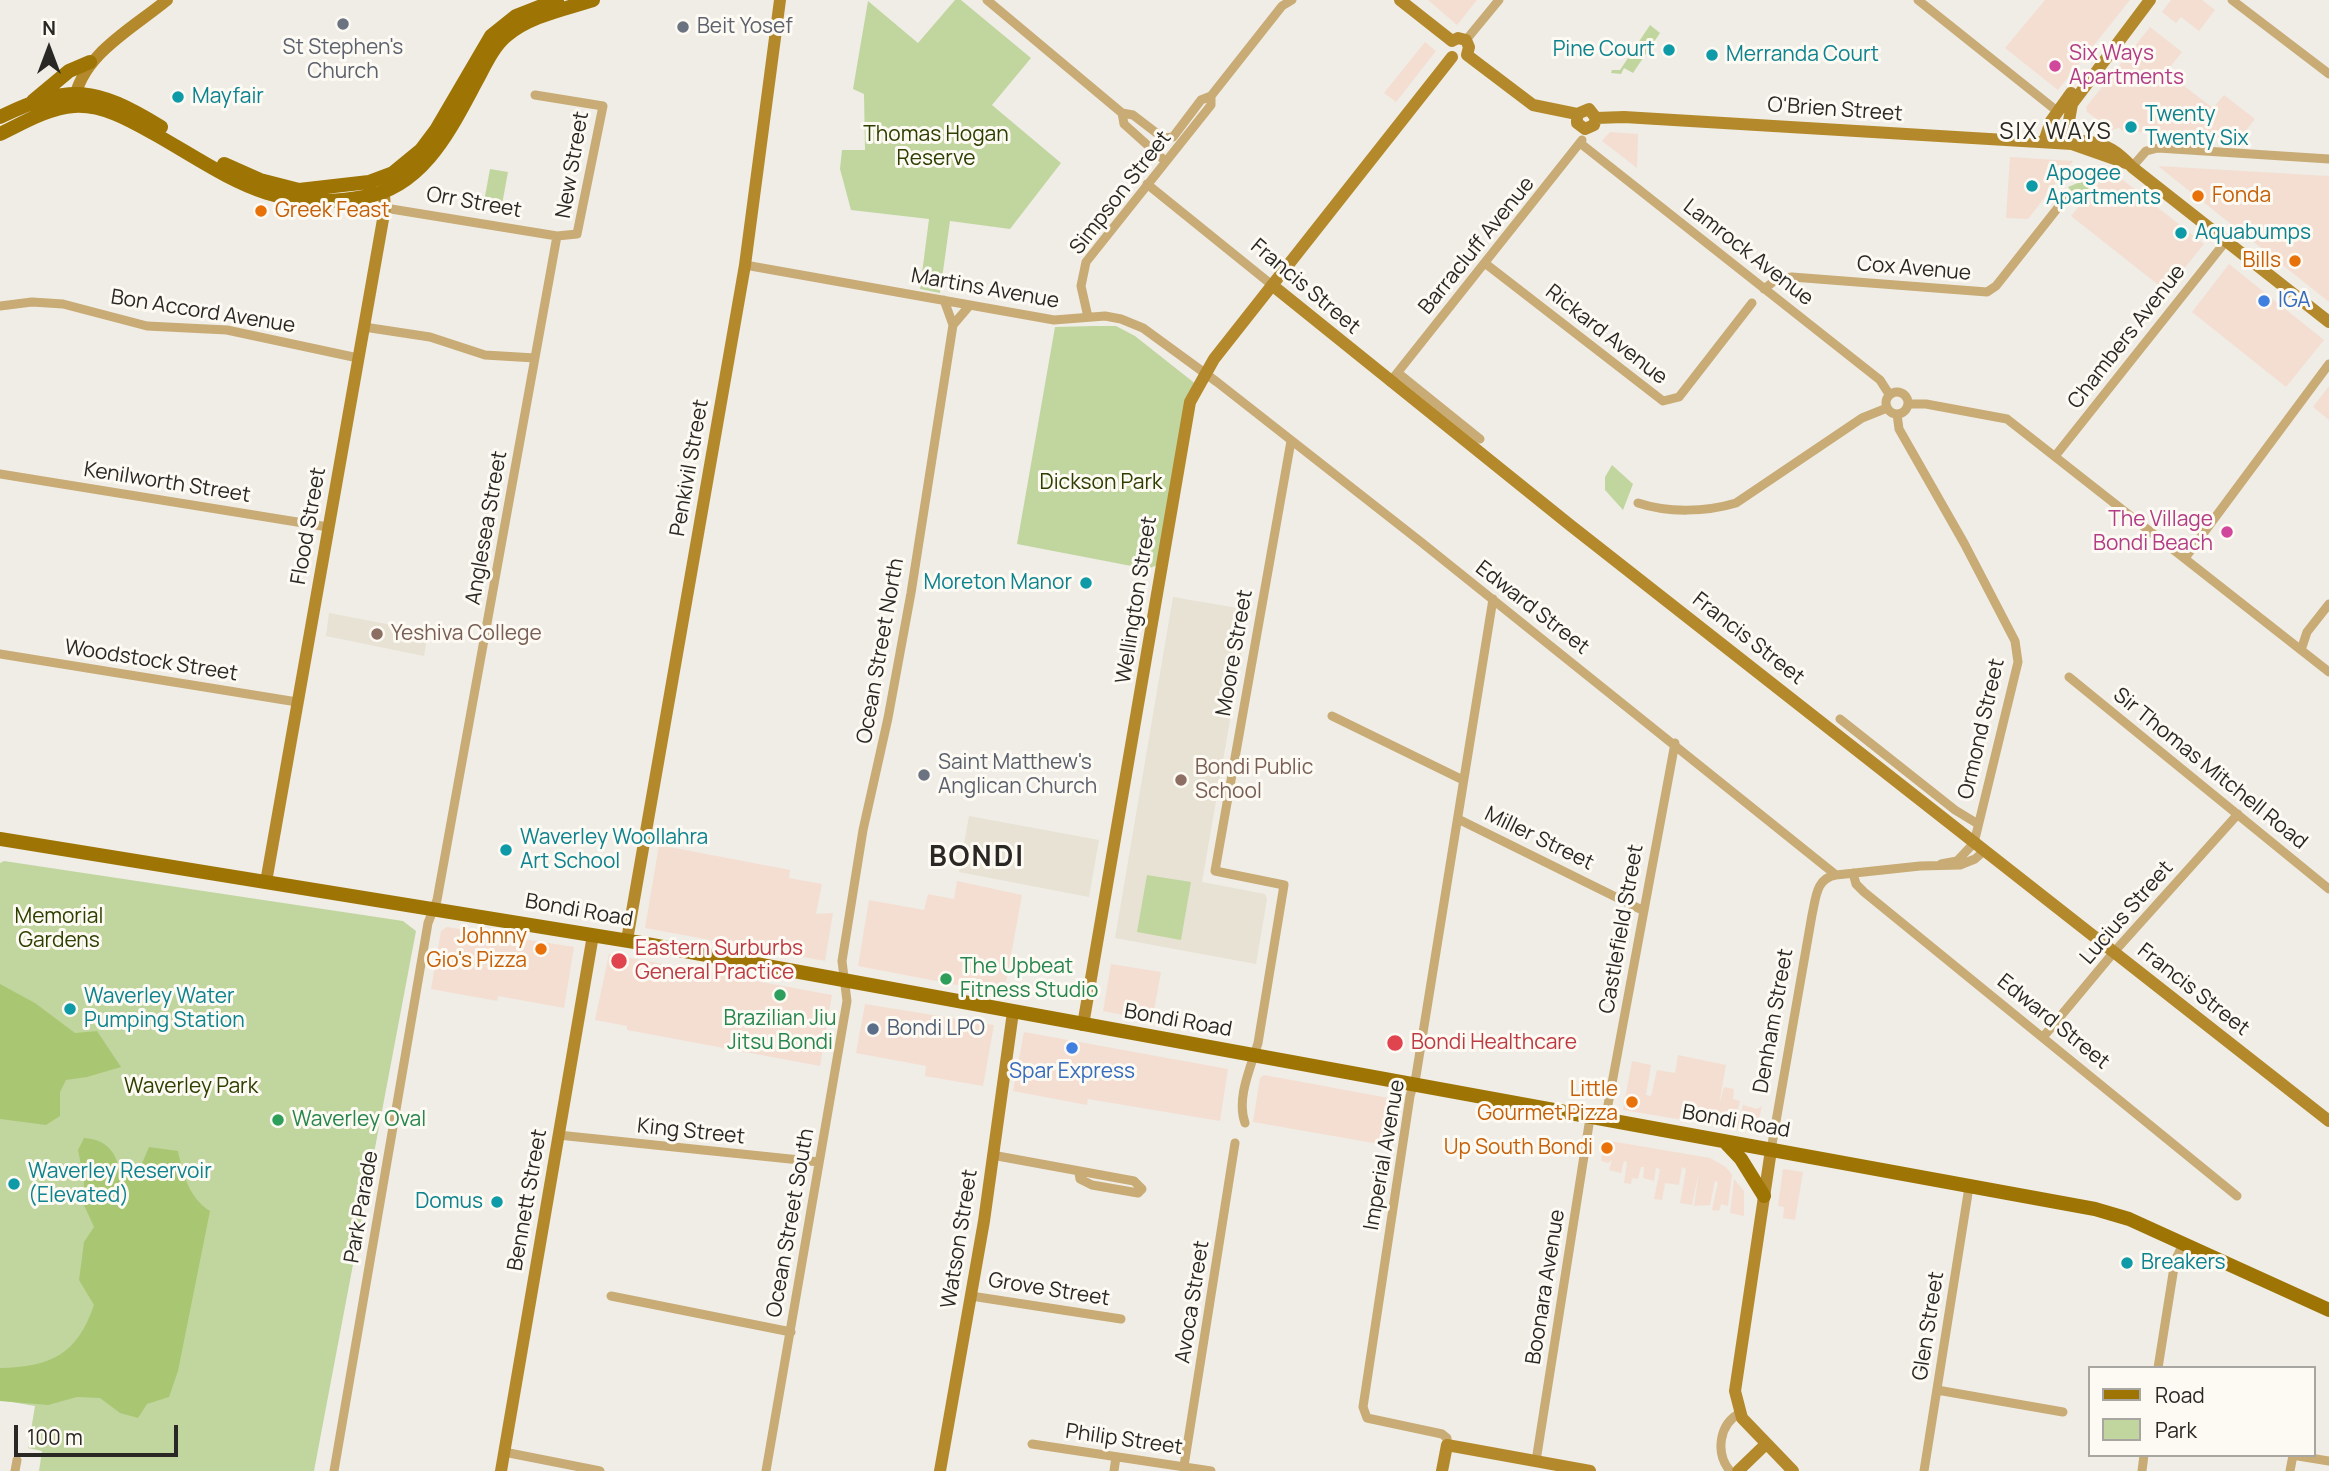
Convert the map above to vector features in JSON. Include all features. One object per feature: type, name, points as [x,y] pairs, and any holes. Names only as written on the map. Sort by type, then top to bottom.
[{"type":"main road","points":[[384,184],[430,139],[478,55],[499,28],[523,13],[557,0]]},
{"type":"main road","points":[[0,134],[91,93],[110,99],[220,162],[286,188],[384,184],[417,171],[446,137],[486,63],[506,36],[526,24],[593,0]]},
{"type":"main road","points":[[0,117],[30,104],[69,71],[90,62]]},
{"type":"main road","points":[[30,104],[74,99]]},
{"type":"main road","name":"Bondi Road","points":[[0,839],[626,940],[2111,1213],[2329,1310]]},
{"type":"main road","points":[[1724,1141],[1741,1159],[1764,1196]]},
{"type":"street","points":[[74,99],[90,62],[167,0]]},
{"type":"street","name":"Penkivil Street","points":[[626,940],[745,265],[780,0]]},
{"type":"street","points":[[987,0],[1122,113],[1124,124],[1164,160]]},
{"type":"street","name":"Simpson Street","points":[[1122,113],[1133,115],[1168,139],[1201,100],[1211,96],[1282,3],[1292,0]]},
{"type":"street","points":[[1400,0],[1452,41]]},
{"type":"street","points":[[1466,40],[1499,0]]},
{"type":"street","points":[[1919,0],[2057,111]]},
{"type":"street","points":[[2068,143],[2072,104],[2094,71],[2150,0]]},
{"type":"street","points":[[2232,0],[2329,74]]},
{"type":"street","points":[[1458,38],[1466,40],[1469,47],[1467,55],[1461,59],[1452,57],[1448,47],[1452,41],[1458,38]]},
{"type":"street","points":[[1467,55],[1533,105],[1577,114],[1589,109],[1596,118],[1594,125],[1587,129],[1577,123],[1577,114]]},
{"type":"street","name":"Wellington Street","points":[[1083,1025],[1146,668],[1184,423],[1203,374],[1452,57]]},
{"type":"street","points":[[2044,142],[2057,111],[2088,73],[2094,71]]},
{"type":"street","name":"New Street","points":[[535,95],[603,106],[580,230],[572,236],[557,236]]},
{"type":"street","name":"Simpson Street","points":[[1088,317],[1081,286],[1086,262],[1164,160],[1211,105],[1211,96]]},
{"type":"street","name":"O'Brien Street","points":[[1596,118],[1624,117],[2068,143],[2131,165],[2329,322]]},
{"type":"street","name":"Barracluff Avenue","points":[[1394,377],[1486,264],[1580,143],[1587,129]]},
{"type":"street","name":"Lamrock Avenue","points":[[1580,143],[1880,380],[1889,394]]},
{"type":"street","points":[[2131,165],[2146,151],[2158,148],[2329,159]]},
{"type":"street","name":"Flood Street","points":[[266,882],[385,208],[384,184]]},
{"type":"street","name":"Francis Street","points":[[1147,184],[1272,285],[1480,439]]},
{"type":"street","name":"Cox Avenue","points":[[1764,289],[1777,279],[1792,277],[1987,292],[1996,286],[2064,200]]},
{"type":"street","name":"Orr Street","points":[[385,208],[557,236]]},
{"type":"street","name":"Anglesea Street","points":[[434,909],[557,236]]},
{"type":"street","name":"Chambers Avenue","points":[[2056,455],[2225,241]]},
{"type":"street","name":"Rickard Avenue","points":[[1486,264],[1663,401],[1678,397],[1752,303]]},
{"type":"street","name":"Martins Avenue","points":[[745,265],[1062,321],[1105,316],[1136,324],[1203,374]]},
{"type":"street","name":"Ocean Street North","points":[[844,981],[842,961],[863,830],[888,718],[909,603],[953,325],[944,300]]},
{"type":"street","name":"Bon Accord Avenue","points":[[0,306],[32,302],[63,304],[147,326],[228,330],[358,358]]},
{"type":"street","points":[[953,325],[970,305]]},
{"type":"street","points":[[364,327],[430,337],[485,355],[535,358]]},
{"type":"street","points":[[2185,558],[2329,364]]},
{"type":"street","name":"Edward Street","points":[[1203,374],[1493,599],[1836,874]]},
{"type":"street","name":"Francis Street","points":[[1394,377],[1979,847],[2329,1121]]},
{"type":"street","points":[[1902,393],[1908,404],[1905,411],[1897,414],[1887,408],[1885,401],[1889,394],[1902,393]]},
{"type":"street","points":[[1908,404],[2000,415],[2056,455],[2329,672]]},
{"type":"street","points":[[1637,503],[1657,509],[1716,509],[1736,503],[1862,418],[1887,408]]},
{"type":"street","name":"Ormond Street","points":[[1897,414],[1899,429],[1958,532],[2015,641],[2018,662],[1978,824],[1979,847]]},
{"type":"street","name":"Moore Street","points":[[1253,1056],[1284,885],[1215,870],[1290,442]]},
{"type":"street","name":"Kenilworth Street","points":[[0,474],[328,527]]},
{"type":"street","name":"Imperial Avenue","points":[[1447,1445],[1447,1437],[1442,1434],[1371,1420],[1363,1411],[1493,599]]},
{"type":"street","points":[[2301,650],[2306,632],[2329,604]]},
{"type":"street","name":"Woodstock Street","points":[[0,654],[297,702]]},
{"type":"street","name":"Sir Thomas Mitchell Road","points":[[2069,677],[2329,888]]},
{"type":"street","points":[[1332,716],[1463,780]]},
{"type":"street","points":[[1840,719],[1955,810],[1978,824]]},
{"type":"street","name":"Castlefield Street","points":[[1605,1121],[1675,743]]},
{"type":"street","name":"Lucius Street","points":[[2044,1036],[2114,952],[2238,814]]},
{"type":"street","name":"Miller Street","points":[[1458,819],[1642,910]]},
{"type":"street","points":[[1836,874],[1957,861],[1979,847]]},
{"type":"street","name":"Edward Street","points":[[1853,873],[1856,884],[1864,892],[2237,1196]]},
{"type":"street","name":"Denham Street","points":[[1740,1413],[1736,1383],[1771,1150],[1817,893],[1825,877],[1836,874]]},
{"type":"street","name":"Park Parade","points":[[334,1471],[428,923],[434,909]]},
{"type":"street","name":"Bennett Street","points":[[501,1471],[593,935]]},
{"type":"street","name":"Ocean Street South","points":[[766,1471],[847,1001],[844,981]]},
{"type":"street","name":"Watson Street","points":[[940,1471],[971,1296],[1013,1012]]},
{"type":"street","points":[[1245,1123],[1242,1107],[1253,1056]]},
{"type":"street","name":"Boonara Avenue","points":[[1536,1461],[1590,1118]]},
{"type":"street","name":"King Street","points":[[558,1135],[819,1162]]},
{"type":"street","name":"Avoca Street","points":[[1184,1466],[1235,1143]]},
{"type":"street","points":[[992,1155],[1134,1181],[1142,1189],[1138,1193],[1092,1185],[1080,1179],[1079,1173]]},
{"type":"street","name":"Glen Street","points":[[1924,1471],[1969,1186]]},
{"type":"street","points":[[2158,1366],[2175,1261],[2183,1244]]},
{"type":"street","points":[[611,1296],[791,1332]]},
{"type":"street","name":"Grove Street","points":[[971,1296],[1121,1319]]},
{"type":"street","points":[[1937,1390],[2063,1412]]},
{"type":"street","points":[[1730,1471],[1723,1460],[1721,1441],[1725,1424],[1740,1413],[1793,1471]]},
{"type":"street","name":"Philip Street","points":[[1032,1444],[1211,1471]]},
{"type":"street","points":[[1738,1471],[1766,1444]]},
{"type":"street","points":[[1443,1471],[1447,1445],[1590,1471]]},
{"type":"street","points":[[504,1452],[600,1471]]},
{"type":"street","points":[[1114,1471],[1116,1457]]},
{"type":"street","points":[[2304,1457],[2329,1461]]},
{"type":"street","points":[[15,1471],[17,1460]]},
{"type":"shaded area","points":[[1428,0],[1477,0],[1457,25]]},
{"type":"shaded area","points":[[2045,0],[2130,0],[2058,90],[2005,48]]},
{"type":"shaded area","points":[[2171,0],[2202,0],[2215,10],[2199,31],[2181,17],[2176,23],[2162,12]]},
{"type":"shaded area","points":[[2150,27],[2182,52],[2166,72],[2213,108],[2224,95],[2255,119],[2240,138],[2123,131],[2119,128],[2112,130],[2087,112],[2086,107]]},
{"type":"shaded area","points":[[1425,42],[1436,51],[1396,102],[1384,93]]},
{"type":"shaded area","points":[[1610,132],[1638,134],[1637,168],[1602,141]]},
{"type":"shaded area","name":"Apogee Apartments","points":[[2010,157],[2073,161],[2028,219],[2006,218]]},
{"type":"shaded area","points":[[2158,166],[2329,176],[2329,302]]},
{"type":"shaded area","points":[[2109,169],[2204,244],[2166,291],[2071,216]]},
{"type":"shaded area","points":[[2229,264],[2324,340],[2286,387],[2192,312]]},
{"type":"shaded area","points":[[2329,386],[2329,420],[2313,407]]},
{"type":"shaded area","name":"Bondi Public School","points":[[1173,597],[1249,610],[1202,882],[1265,894],[1267,899],[1256,964],[1115,938]]},
{"type":"shaded area","name":"Yeshiva College","points":[[329,613],[428,632],[424,656],[326,636]]},
{"type":"shaded area","points":[[969,816],[1099,840],[1089,897],[959,872]]},
{"type":"shaded area","points":[[659,845],[790,870],[789,878],[822,884],[816,914],[833,913],[825,961],[645,928]]},
{"type":"shaded area","points":[[957,881],[1022,895],[1004,994],[858,966],[869,900],[924,910],[928,894],[954,899]]},
{"type":"shaded area","points":[[447,927],[574,947],[564,1008],[498,996],[497,1001],[431,989],[441,931]]},
{"type":"shaded area","points":[[609,954],[832,995],[820,1066],[627,1030],[627,1026],[595,1020]]},
{"type":"shaded area","points":[[1111,964],[1161,972],[1152,1021],[1103,1011]]},
{"type":"shaded area","points":[[865,1004],[994,1025],[983,1086],[925,1076],[926,1066],[856,1053]]},
{"type":"shaded area","points":[[1024,1032],[1228,1069],[1220,1121],[1088,1099],[1087,1105],[1013,1091]]},
{"type":"shaded area","points":[[1678,1055],[1726,1065],[1719,1105],[1724,1087],[1734,1089],[1733,1099],[1740,1101],[1737,1114],[1741,1115],[1743,1105],[1757,1109],[1762,1106],[1756,1132],[1623,1110],[1632,1061],[1651,1065],[1646,1095],[1651,1096],[1657,1070],[1675,1073]]},
{"type":"shaded area","points":[[1264,1075],[1389,1098],[1391,1101],[1385,1145],[1253,1122],[1260,1078]]},
{"type":"shaded area","points":[[1604,1140],[1710,1158],[1726,1167],[1732,1175],[1728,1206],[1721,1204],[1719,1211],[1712,1210],[1718,1182],[1715,1181],[1710,1205],[1694,1206],[1699,1171],[1692,1205],[1680,1203],[1686,1169],[1682,1167],[1679,1185],[1665,1183],[1662,1200],[1654,1199],[1660,1169],[1656,1168],[1654,1181],[1643,1178],[1644,1167],[1641,1167],[1638,1179],[1632,1178],[1631,1184],[1624,1183],[1627,1162],[1624,1161],[1621,1173],[1609,1170],[1612,1160],[1608,1163],[1601,1161]]},
{"type":"shaded area","points":[[1783,1169],[1803,1172],[1795,1220],[1783,1218],[1784,1207],[1778,1206]]},
{"type":"shaded area","points":[[1734,1179],[1744,1191],[1744,1216],[1730,1213]]},
{"type":"green space","name":"Thomas Hogan Reserve","points":[[955,0],[961,0],[1031,58],[992,105],[1061,163],[1010,229],[950,221],[940,293],[920,289],[929,219],[851,210],[840,169],[842,150],[865,150],[864,94],[853,89],[868,1],[918,43]]},
{"type":"green space","points":[[1650,25],[1660,33],[1633,73],[1624,68],[1621,74],[1611,73],[1612,70],[1620,70]]},
{"type":"green space","points":[[2095,166],[2103,169],[2075,206],[2076,197],[2068,187],[2085,180]]},
{"type":"green space","points":[[490,169],[508,172],[501,210],[483,207]]},
{"type":"green space","name":"Dickson Park","points":[[1116,326],[1135,336],[1197,385],[1163,563],[1147,569],[1017,544],[1055,327]]},
{"type":"green space","points":[[1612,465],[1633,484],[1623,510],[1605,490],[1605,477]]},
{"type":"green space","name":"Waverley Park","points":[[4,861],[403,921],[416,931],[314,1471],[39,1471],[42,1451],[28,1448],[35,1406],[0,1400],[0,863]]},
{"type":"green space","points":[[1147,875],[1191,882],[1181,940],[1137,932]]},
{"type":"green space","points":[[0,984],[35,1003],[75,1033],[97,1031],[121,1067],[66,1080],[60,1092],[60,1116],[46,1125],[0,1119]]},
{"type":"green space","points":[[84,1138],[106,1145],[117,1161],[122,1177],[137,1175],[149,1147],[178,1151],[192,1192],[210,1211],[178,1371],[169,1397],[147,1404],[138,1418],[120,1413],[100,1398],[77,1397],[48,1405],[0,1401],[0,1368],[33,1365],[59,1355],[79,1336],[94,1305],[79,1280],[84,1242],[94,1227],[83,1203],[84,1181],[78,1150]]},
{"type":"place","name":"St Stephen's Church","points":[[343,24]]},
{"type":"place","name":"Beit Yosef","points":[[683,27]]},
{"type":"place","name":"Pine Court","points":[[1669,50]]},
{"type":"place","name":"Merranda Court","points":[[1712,55]]},
{"type":"place","name":"Six Ways Apartments","points":[[2055,66]]},
{"type":"place","name":"Mayfair","points":[[178,97]]},
{"type":"place","name":"Twenty Twenty Six","points":[[2131,127]]},
{"type":"place","name":"Apogee Apartments","points":[[2032,186]]},
{"type":"place","name":"Fonda","points":[[2198,196]]},
{"type":"place","name":"Greek Feast","points":[[261,211]]},
{"type":"place","name":"Aquabumps","points":[[2181,233]]},
{"type":"place","name":"Bills","points":[[2295,261]]},
{"type":"place","name":"IGA","points":[[2264,301]]},
{"type":"place","name":"The Village Bondi Beach","points":[[2227,532]]},
{"type":"place","name":"Moreton Manor","points":[[1086,583]]},
{"type":"place","name":"Yeshiva College","points":[[377,634]]},
{"type":"place","name":"Saint Matthew's Anglican Church","points":[[924,775]]},
{"type":"place","name":"Bondi Public School","points":[[1181,780]]},
{"type":"place","name":"Waverley Woollahra Art School","points":[[506,850]]},
{"type":"place","name":"Johnny Gio's Pizza","points":[[541,949]]},
{"type":"place","name":"Eastern Surburbs General Practice","points":[[619,961]]},
{"type":"place","name":"The Upbeat Fitness Studio","points":[[946,979]]},
{"type":"place","name":"Brazilian Jiu Jitsu Bondi","points":[[780,995]]},
{"type":"place","name":"Waverley Water Pumping Station","points":[[70,1009]]},
{"type":"place","name":"Bondi LPO","points":[[873,1029]]},
{"type":"place","name":"Bondi Healthcare","points":[[1395,1043]]},
{"type":"place","name":"Spar Express","points":[[1072,1048]]},
{"type":"place","name":"Little Gourmet Pizza","points":[[1632,1102]]},
{"type":"place","name":"Waverley Oval","points":[[278,1120]]},
{"type":"place","name":"Up South Bondi","points":[[1607,1148]]},
{"type":"place","name":"Waverley Reservoir (Elevated)","points":[[14,1184]]},
{"type":"place","name":"Domus","points":[[497,1202]]},
{"type":"place","name":"Breakers","points":[[2127,1263]]},
{"type":"district","name":"SIX WAYS","points":[[2056,133]]},
{"type":"district","name":"BONDI","points":[[977,858]]},
{"type":"park label","name":"Memorial Gardens","points":[[59,929]]}]
